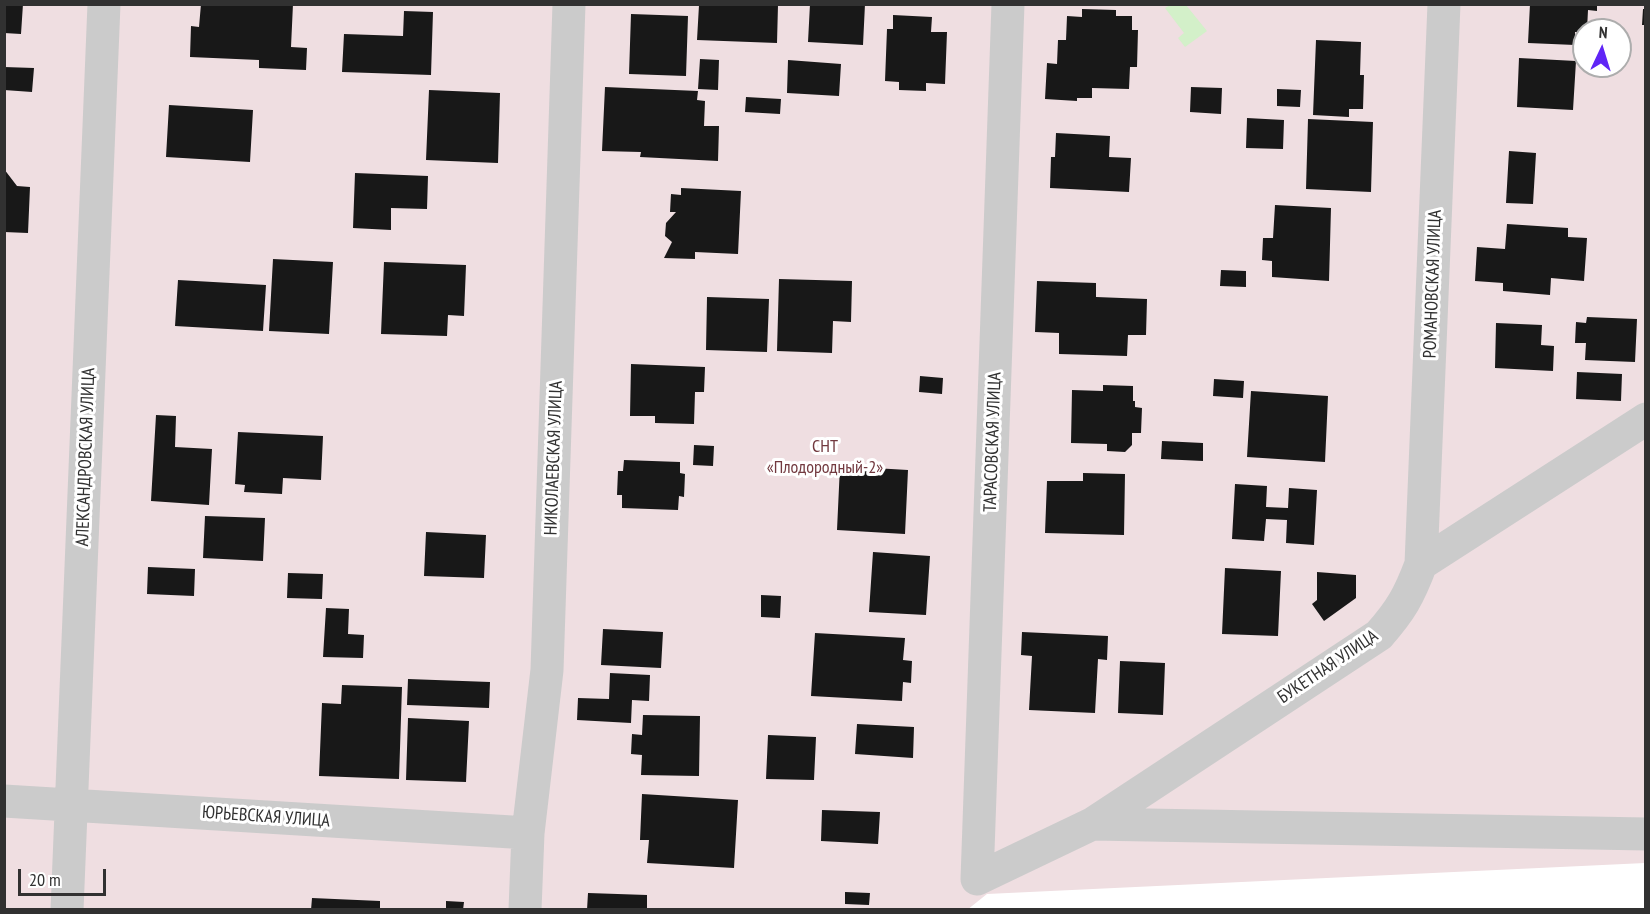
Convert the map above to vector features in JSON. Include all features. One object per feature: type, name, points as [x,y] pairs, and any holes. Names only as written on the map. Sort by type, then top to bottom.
[{"type":"street","name":"АЛЕКСАНДРОВСКАЯ УЛИЦА","points":[[67,909],[104,4]]},
{"type":"street","name":"НИКОЛАЕВСКАЯ УЛИЦА","points":[[525,909],[528,833],[547,670],[569,4]]},
{"type":"street","name":"ТАРАСОВСКАЯ УЛИЦА","points":[[977,879],[1008,4]]},
{"type":"street","name":"РОМАНОВСКАЯ УЛИЦА","points":[[1421,564],[1444,4]]},
{"type":"street","points":[[1421,564],[1646,419]]},
{"type":"street","name":"БУКЕТНАЯ УЛИЦА","points":[[977,879],[1092,824],[1379,635],[1411,592],[1421,564]]},
{"type":"street","name":"ЮРЬЕВСКАЯ УЛИЦА","points":[[4,801],[528,833]]},
{"type":"street","points":[[1092,824],[1646,834]]},
{"type":"green space","name":"СНТ «Плодородный-2»","points":[[5,5],[1645,5],[1645,863],[987,894],[967,910],[5,910]]},
{"type":"shaded area","points":[[1170,5],[1186,5],[1207,31],[1185,47],[1178,38],[1184,33],[1165,8]]},
{"type":"building","points":[[4,4],[23,4],[21,34],[4,33]]},
{"type":"building","points":[[201,4],[293,4],[291,47],[307,48],[306,70],[259,68],[259,60],[190,57],[191,26],[199,27]]},
{"type":"building","points":[[810,4],[865,4],[863,45],[808,42]]},
{"type":"building","points":[[1530,4],[1597,4],[1597,11],[1588,10],[1588,18],[1572,18],[1572,45],[1528,43]]},
{"type":"building","points":[[699,5],[778,5],[777,43],[697,40]]},
{"type":"building","points":[[1082,9],[1116,10],[1116,16],[1132,16],[1132,30],[1138,30],[1137,67],[1130,67],[1129,89],[1092,88],[1092,98],[1077,98],[1077,101],[1045,99],[1047,63],[1057,64],[1058,40],[1066,40],[1067,16],[1082,17]]},
{"type":"building","points":[[1643,9],[1646,9],[1646,25],[1642,25]]},
{"type":"building","points":[[404,11],[433,12],[431,75],[342,72],[344,34],[403,36]]},
{"type":"building","points":[[631,14],[688,16],[686,76],[629,74]]},
{"type":"building","points":[[893,15],[932,17],[931,32],[947,32],[945,84],[926,83],[926,91],[899,90],[899,82],[885,81],[887,29],[893,29]]},
{"type":"building","points":[[1316,40],[1361,42],[1360,75],[1364,75],[1363,109],[1349,109],[1349,117],[1313,115]]},
{"type":"building","points":[[1519,58],[1572,61],[1572,78],[1575,78],[1573,110],[1517,107]]},
{"type":"building","points":[[700,59],[719,60],[718,90],[698,89]]},
{"type":"building","points":[[788,60],[841,64],[839,96],[787,93]]},
{"type":"building","points":[[4,67],[34,68],[32,92],[4,90]]},
{"type":"building","points":[[605,87],[698,91],[697,100],[705,101],[704,126],[719,126],[718,161],[640,157],[641,152],[602,151]]},
{"type":"building","points":[[1191,87],[1222,88],[1221,114],[1190,112]]},
{"type":"building","points":[[1277,89],[1301,90],[1300,107],[1277,106]]},
{"type":"building","points":[[429,90],[500,93],[498,163],[426,160]]},
{"type":"building","points":[[746,97],[781,99],[780,114],[745,112]]},
{"type":"building","points":[[169,105],[253,110],[250,162],[166,157]]},
{"type":"building","points":[[1247,118],[1284,120],[1283,149],[1246,148]]},
{"type":"building","points":[[1308,119],[1373,122],[1371,192],[1306,189]]},
{"type":"building","points":[[1056,133],[1110,136],[1109,157],[1131,158],[1129,192],[1050,188],[1051,157],[1055,157]]},
{"type":"building","points":[[1509,151],[1536,153],[1533,204],[1506,203]]},
{"type":"building","points":[[4,169],[17,186],[30,187],[28,233],[4,232]]},
{"type":"building","points":[[355,173],[428,176],[427,209],[391,208],[391,230],[353,228]]},
{"type":"building","points":[[681,188],[741,191],[738,254],[695,252],[695,259],[664,258],[672,242],[665,236],[666,223],[676,212],[670,212],[671,194],[681,195]]},
{"type":"building","points":[[1275,205],[1331,208],[1329,281],[1272,277],[1272,261],[1262,260],[1263,238],[1273,238]]},
{"type":"building","points":[[1507,224],[1568,228],[1568,237],[1587,238],[1584,281],[1551,278],[1550,295],[1503,291],[1503,283],[1475,281],[1477,247],[1505,249]]},
{"type":"building","points":[[273,259],[333,262],[329,334],[269,331]]},
{"type":"building","points":[[384,262],[466,265],[464,316],[448,315],[447,336],[381,334]]},
{"type":"building","points":[[1221,270],[1246,271],[1246,287],[1220,286]]},
{"type":"building","points":[[779,279],[852,281],[851,322],[833,321],[832,353],[777,351]]},
{"type":"building","points":[[178,280],[266,285],[263,331],[175,326]]},
{"type":"building","points":[[1037,281],[1096,283],[1096,297],[1147,299],[1146,335],[1128,335],[1127,356],[1059,354],[1059,333],[1035,332]]},
{"type":"building","points":[[707,297],[769,299],[767,352],[706,350]]},
{"type":"building","points":[[1587,317],[1637,319],[1635,362],[1585,360],[1586,343],[1575,343],[1576,322],[1586,323]]},
{"type":"building","points":[[1496,323],[1542,325],[1541,345],[1554,346],[1553,371],[1495,368]]},
{"type":"building","points":[[631,364],[705,367],[704,392],[695,392],[694,424],[655,423],[655,416],[630,416]]},
{"type":"building","points":[[1577,372],[1622,374],[1621,401],[1576,399]]},
{"type":"building","points":[[920,376],[943,378],[942,394],[919,392]]},
{"type":"building","points":[[1214,379],[1244,381],[1243,398],[1213,396]]},
{"type":"building","points":[[1103,385],[1133,386],[1135,407],[1142,408],[1141,433],[1132,433],[1132,445],[1125,452],[1107,451],[1107,444],[1071,443],[1072,390],[1103,391]]},
{"type":"building","points":[[1251,391],[1328,396],[1325,462],[1247,457]]},
{"type":"building","points":[[156,415],[176,416],[175,447],[212,449],[209,505],[151,501]]},
{"type":"building","points":[[238,432],[323,436],[321,480],[283,478],[282,494],[244,492],[245,485],[235,484]]},
{"type":"building","points":[[1162,441],[1203,443],[1203,461],[1161,459]]},
{"type":"building","points":[[694,445],[714,446],[713,466],[693,465]]},
{"type":"building","points":[[624,460],[680,462],[680,473],[685,474],[684,497],[679,496],[678,510],[622,508],[622,495],[617,495],[618,471],[623,471]]},
{"type":"building","points":[[840,466],[908,470],[905,534],[837,530]]},
{"type":"building","points":[[1083,473],[1125,474],[1124,535],[1045,533],[1047,481],[1083,481]]},
{"type":"building","points":[[1235,484],[1267,486],[1266,507],[1288,508],[1289,488],[1317,490],[1314,545],[1286,543],[1287,520],[1266,519],[1264,541],[1232,539]]},
{"type":"building","points":[[205,516],[265,518],[263,561],[203,558]]},
{"type":"building","points":[[426,532],[486,535],[484,578],[424,576]]},
{"type":"building","points":[[873,552],[930,556],[926,615],[869,612]]},
{"type":"building","points":[[148,567],[195,569],[194,596],[147,594]]},
{"type":"building","points":[[1225,568],[1281,571],[1278,636],[1222,634]]},
{"type":"building","points":[[1317,572],[1356,575],[1356,598],[1324,621],[1312,604],[1317,600]]},
{"type":"building","points":[[288,573],[323,574],[322,599],[287,598]]},
{"type":"building","points":[[761,595],[781,596],[780,618],[761,617]]},
{"type":"building","points":[[326,608],[349,609],[348,634],[364,635],[363,658],[323,657]]},
{"type":"building","points":[[603,629],[663,632],[661,668],[601,665]]},
{"type":"building","points":[[1022,632],[1108,636],[1107,660],[1098,659],[1095,713],[1029,710],[1032,656],[1021,655]]},
{"type":"building","points":[[815,633],[905,638],[903,660],[912,661],[911,683],[903,682],[902,701],[811,696]]},
{"type":"building","points":[[1120,661],[1165,663],[1163,715],[1118,713]]},
{"type":"building","points":[[610,673],[650,675],[649,701],[632,700],[631,723],[577,720],[578,698],[609,699]]},
{"type":"building","points":[[408,679],[490,682],[489,708],[407,705]]},
{"type":"building","points":[[342,685],[402,687],[399,779],[319,776],[322,703],[341,704]]},
{"type":"building","points":[[643,715],[700,716],[699,776],[641,775],[642,755],[631,754],[632,734],[642,735]]},
{"type":"building","points":[[408,718],[469,721],[466,782],[406,780]]},
{"type":"building","points":[[857,724],[914,727],[913,758],[855,754]]},
{"type":"building","points":[[768,735],[816,737],[814,780],[766,779]]},
{"type":"building","points":[[642,794],[738,800],[734,868],[647,863],[649,840],[640,840]]},
{"type":"building","points":[[822,810],[880,812],[878,844],[821,841]]},
{"type":"building","points":[[845,892],[870,893],[869,905],[845,904]]},
{"type":"building","points":[[588,893],[647,895],[647,910],[587,910]]},
{"type":"building","points":[[312,898],[380,901],[380,910],[311,910]]},
{"type":"building","points":[[446,901],[464,902],[463,910],[446,910]]}]
